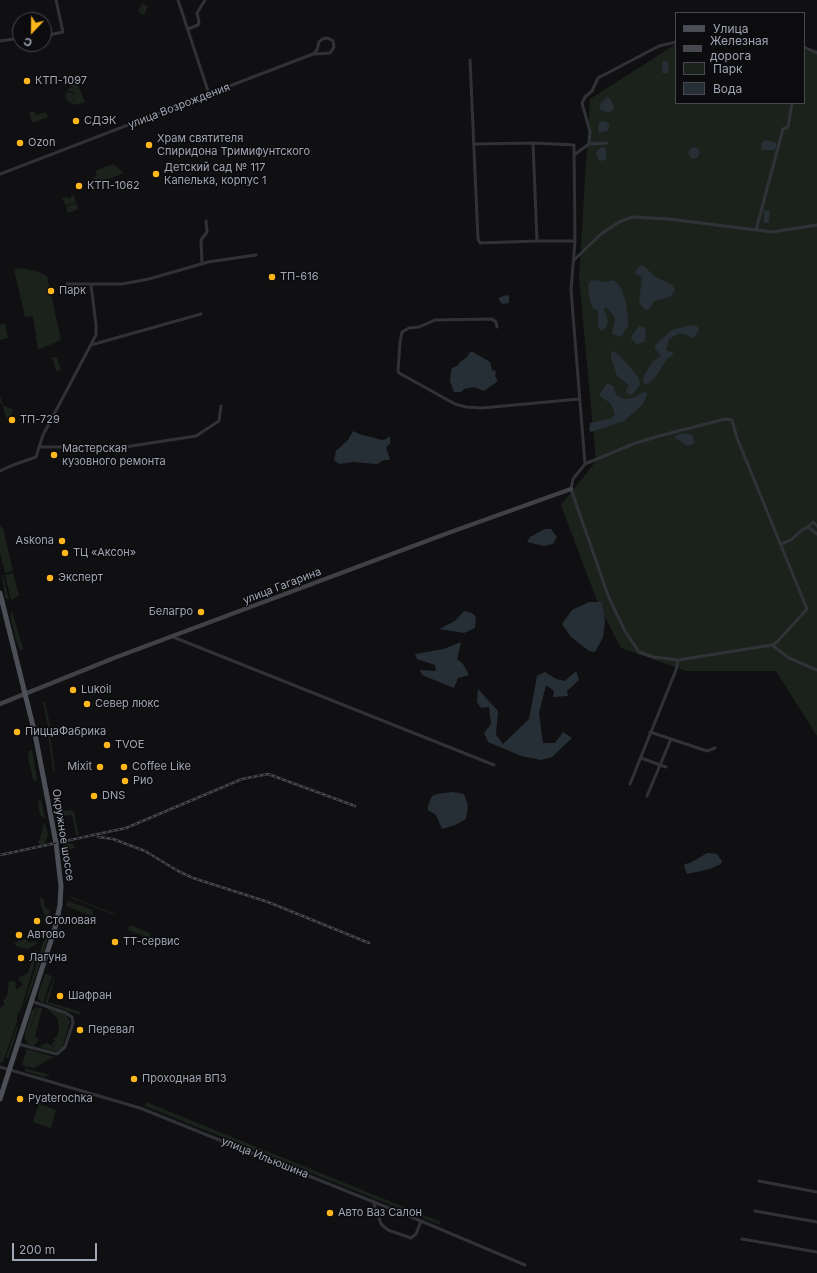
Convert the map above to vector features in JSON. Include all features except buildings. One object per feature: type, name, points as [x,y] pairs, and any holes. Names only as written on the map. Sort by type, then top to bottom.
[{"type":"main road","name":"Окружное шоссе","points":[[0,593],[2,615],[27,694],[56,843],[61,886],[57,920],[18,1044],[1,1090],[0,1099]]},
{"type":"street","points":[[52,34],[63,32],[56,0]]},
{"type":"street","points":[[178,0],[209,94]]},
{"type":"street","points":[[188,29],[198,25],[199,22],[197,13],[205,0]]},
{"type":"street","name":"улица Возрождения","points":[[0,174],[312,54],[317,50],[319,42],[322,39],[329,38],[334,43],[334,49],[330,53],[312,54]]},
{"type":"street","points":[[0,41],[12,39]]},
{"type":"street","points":[[590,144],[590,132],[582,103],[585,97],[592,91],[598,78],[659,46],[675,42]]},
{"type":"street","points":[[805,47],[817,53]]},
{"type":"street","points":[[470,60],[475,144],[478,239],[480,243],[575,241]]},
{"type":"street","points":[[756,230],[783,129],[788,127],[792,104]]},
{"type":"street","points":[[475,144],[533,143],[574,145],[575,241],[574,260],[571,273],[571,290],[585,464]]},
{"type":"street","points":[[533,143],[537,241]]},
{"type":"street","points":[[574,155],[590,144],[607,143]]},
{"type":"street","points":[[574,260],[601,234],[619,222],[632,217],[669,219],[772,232],[817,226]]},
{"type":"street","points":[[202,263],[201,240],[207,232],[206,221]]},
{"type":"street","points":[[67,284],[112,285],[149,279],[202,263],[256,255]]},
{"type":"street","points":[[0,471],[36,457],[43,435],[91,345],[97,331],[91,285]]},
{"type":"street","points":[[91,345],[201,314]]},
{"type":"street","points":[[497,327],[496,322],[492,319],[435,320],[419,327],[409,328],[402,332],[398,371],[399,373],[455,404],[466,407],[482,408],[579,399]]},
{"type":"street","points":[[39,447],[125,447],[196,436],[219,421],[221,406]]},
{"type":"street","points":[[725,419],[732,420],[737,438],[807,609],[778,641],[772,645],[678,660],[653,657],[639,652],[625,631],[608,598],[571,489],[573,479],[585,464],[633,444],[659,436],[725,419]]},
{"type":"street","name":"улица Гагарина","points":[[0,704],[114,658],[448,533],[571,489]]},
{"type":"street","points":[[781,544],[791,540],[812,522],[817,526]]},
{"type":"street","points":[[808,527],[817,534]]},
{"type":"street","points":[[173,637],[494,765]]},
{"type":"street","points":[[772,645],[789,658],[817,670]]},
{"type":"street","points":[[630,784],[678,660]]},
{"type":"street","points":[[650,732],[707,751],[715,748]]},
{"type":"street","points":[[647,796],[671,739]]},
{"type":"street","points":[[641,758],[666,767]]},
{"type":"street","points":[[18,1044],[57,1054],[65,1047],[73,1023],[72,1017],[68,1014],[31,1002]]},
{"type":"street","name":"улица Ильюшина","points":[[0,1067],[140,1108],[422,1221],[525,1265]]},
{"type":"street","points":[[759,1181],[817,1192]]},
{"type":"street","points":[[373,1202],[381,1224],[385,1228],[392,1231],[411,1238],[416,1234],[422,1221]]},
{"type":"street","points":[[755,1211],[817,1222]]},
{"type":"street","points":[[742,1239],[817,1252]]},
{"type":"green space","points":[[142,3],[148,6],[144,15],[138,12]]},
{"type":"green space","points":[[675,45],[675,104],[805,104],[805,49],[817,50],[817,736],[776,671],[686,671],[621,648],[599,606],[561,505],[596,461],[579,277],[590,99]]},
{"type":"green space","points":[[77,83],[85,102],[74,105],[68,101],[72,102],[75,99],[74,92],[69,91],[65,95],[71,86],[74,91],[72,85]]},
{"type":"green space","points":[[70,92],[75,97],[70,102],[65,97]]},
{"type":"green space","points":[[34,111],[36,115],[46,112],[48,117],[32,123],[29,113]]},
{"type":"green space","points":[[113,164],[124,173],[96,184],[93,178],[97,176],[95,171]]},
{"type":"green space","points":[[73,194],[76,202],[66,206],[62,198],[66,197],[70,199]]},
{"type":"green space","points":[[76,203],[79,209],[68,213],[66,207]]},
{"type":"green space","points":[[21,268],[36,271],[47,276],[61,340],[38,350],[33,316],[25,317],[14,269]]},
{"type":"green space","points":[[5,323],[8,338],[0,340],[0,325]]},
{"type":"green space","points":[[52,357],[57,357],[61,370],[57,372]]},
{"type":"green space","points":[[0,396],[3,405],[13,410],[8,422],[2,404],[0,403]]},
{"type":"green space","points":[[0,526],[3,528],[13,571],[5,573],[0,553]]},
{"type":"green space","points":[[13,573],[19,595],[11,600],[5,575]]},
{"type":"green space","points":[[3,575],[9,600],[5,598]]},
{"type":"green space","points":[[12,611],[23,649],[20,650],[10,615]]},
{"type":"green space","points":[[43,702],[45,702],[50,725],[48,730],[46,729],[48,727]]},
{"type":"green space","points":[[48,734],[50,735],[55,772],[53,771]]},
{"type":"green space","points":[[32,750],[37,778],[36,782],[33,780],[28,756],[29,751]]},
{"type":"green space","points":[[40,800],[42,802],[45,819],[40,815],[38,802]]},
{"type":"green space","points":[[56,807],[57,812],[70,810],[74,812],[79,835],[76,835],[72,815],[56,817]]},
{"type":"green space","points":[[45,824],[48,835],[44,845],[41,846],[38,842],[42,833],[43,825]]},
{"type":"green space","points":[[65,843],[73,844],[75,848],[66,851],[64,850],[63,846]]},
{"type":"green space","points":[[40,897],[43,899],[45,908],[50,910],[48,921],[46,922],[43,920],[45,915],[41,906]]},
{"type":"green space","points":[[72,897],[115,914],[115,915],[71,898]]},
{"type":"green space","points":[[68,901],[93,910],[92,916],[66,906]]},
{"type":"green space","points":[[130,925],[150,933],[150,938],[128,930]]},
{"type":"green space","points":[[47,931],[49,933],[43,955],[22,1011]]},
{"type":"green space","points":[[26,939],[29,943],[36,941],[37,944],[28,949],[16,946],[14,943]]},
{"type":"green space","points":[[36,950],[38,951],[37,956],[20,1012],[17,1013],[17,1022],[3,1062],[0,1063],[0,1008],[5,1004],[3,1001],[7,996],[9,981],[16,982],[15,988],[17,989],[23,985],[18,978],[28,973]]},
{"type":"green space","points":[[45,974],[52,976],[43,1003],[38,999],[38,994]]},
{"type":"green space","points":[[54,977],[55,978],[48,1002],[81,1012],[80,1015],[45,1003]]},
{"type":"green space","points":[[38,1007],[28,1036],[28,1043],[25,1039],[25,1033],[32,1010]]},
{"type":"green space","points":[[40,1007],[42,1009],[35,1036],[39,1040],[34,1046],[28,1044],[28,1036],[36,1010]]},
{"type":"green space","points":[[47,1008],[66,1015],[70,1021],[63,1047],[57,1052],[39,1047],[47,1043],[54,1047],[52,1044],[55,1041],[53,1039],[57,1036],[59,1030],[58,1019]]},
{"type":"green space","points":[[17,1026],[18,1028],[8,1059],[6,1057]]},
{"type":"green space","points":[[27,1049],[54,1057],[34,1068],[28,1067],[22,1065]]},
{"type":"green space","points":[[25,1068],[50,1075],[44,1077],[25,1071]]},
{"type":"green space","points":[[146,1102],[441,1222],[440,1225],[145,1106]]},
{"type":"green space","points":[[39,1104],[56,1110],[51,1128],[33,1122]]},
{"type":"water","points":[[663,61],[668,62],[669,70],[667,73],[662,73]]},
{"type":"water","points":[[607,97],[610,98],[614,107],[612,111],[608,113],[599,109],[601,103]]},
{"type":"water","points":[[603,121],[610,124],[607,131],[598,133],[599,123]]},
{"type":"water","points":[[764,140],[775,142],[777,146],[774,150],[762,150],[761,144]]},
{"type":"water","points":[[602,147],[606,148],[606,160],[599,161],[596,154]]},
{"type":"water","points":[[694,147],[698,149],[700,153],[698,157],[694,159],[690,157],[688,153],[690,149]]},
{"type":"water","points":[[764,210],[770,211],[769,223],[764,223]]},
{"type":"water","points":[[643,265],[654,276],[672,285],[675,290],[670,297],[654,301],[649,310],[644,309],[639,303],[642,277],[635,274],[637,268]]},
{"type":"water","points":[[595,280],[605,282],[614,280],[621,288],[626,302],[628,326],[621,337],[612,334],[615,319],[606,307],[604,308],[608,321],[607,326],[602,331],[598,327],[598,310],[593,308],[590,301],[588,286],[590,281]]},
{"type":"water","points":[[507,295],[509,296],[509,303],[502,304],[498,298]]},
{"type":"water","points":[[691,325],[698,327],[699,330],[694,338],[680,333],[669,339],[666,350],[673,353],[673,355],[667,359],[654,379],[648,384],[643,383],[644,376],[653,361],[661,356],[654,347],[657,343],[672,330]]},
{"type":"water","points":[[639,326],[645,328],[646,337],[644,342],[637,344],[631,339],[632,335]]},
{"type":"water","points":[[614,351],[639,378],[640,385],[632,395],[625,393],[629,385],[617,376],[611,357],[611,352]]},
{"type":"water","points":[[470,352],[473,352],[490,362],[492,370],[496,371],[495,376],[498,381],[484,391],[474,387],[464,389],[461,392],[454,392],[450,381],[452,368],[457,366],[467,357]]},
{"type":"water","points":[[607,383],[613,386],[616,395],[625,399],[633,398],[646,391],[647,395],[643,404],[624,421],[591,432],[589,430],[590,423],[612,418],[615,414],[611,404],[599,395]]},
{"type":"water","points":[[353,431],[382,440],[390,436],[390,444],[386,447],[390,460],[384,460],[377,464],[353,462],[339,464],[334,460],[336,451],[348,440]]},
{"type":"water","points":[[682,433],[692,435],[695,443],[688,446],[675,438],[675,436]]},
{"type":"water","points":[[545,529],[551,529],[557,537],[553,544],[544,546],[527,542],[530,537]]},
{"type":"water","points":[[589,602],[602,602],[605,621],[603,637],[595,652],[589,651],[571,637],[562,624],[572,610]]},
{"type":"water","points":[[464,611],[472,613],[476,617],[475,628],[464,633],[439,629],[455,621]]},
{"type":"water","points":[[461,642],[457,659],[463,664],[469,675],[458,678],[454,688],[422,675],[420,670],[436,671],[435,665],[417,659],[415,654],[444,649]]},
{"type":"water","points":[[576,671],[579,680],[567,691],[568,696],[553,697],[554,691],[546,685],[539,713],[543,743],[555,743],[563,732],[572,738],[552,757],[541,760],[521,756],[488,742],[484,733],[491,724],[489,707],[481,708],[477,702],[478,689],[498,711],[496,735],[503,744],[529,719],[537,676],[545,672],[556,679],[565,681]]},
{"type":"water","points":[[453,792],[464,794],[468,805],[466,819],[455,825],[442,829],[436,815],[428,810],[428,806],[432,796]]},
{"type":"water","points":[[707,853],[717,854],[722,861],[721,864],[710,869],[687,874],[684,866],[685,864],[690,863]]},
{"type":"railway","points":[[0,855],[126,828],[242,779],[268,774],[355,806]]},
{"type":"railway","points":[[98,837],[113,839],[145,851],[178,871],[193,878],[268,902],[369,943]]},
{"type":"place","name":"КТП-1097","points":[[27,81]]},
{"type":"place","name":"СДЭК","points":[[76,121]]},
{"type":"place","name":"Ozon","points":[[20,143]]},
{"type":"place","name":"Храм святителя Спиридона Тримифунтского","points":[[149,145]]},
{"type":"place","name":"Детский сад № 117 Капелька, корпус 1","points":[[156,174]]},
{"type":"place","name":"КТП-1062","points":[[79,186]]},
{"type":"place","name":"ТП-616","points":[[272,277]]},
{"type":"place","name":"Парк","points":[[51,291]]},
{"type":"place","name":"ТП-729","points":[[12,420]]},
{"type":"place","name":"Мастерская кузовного ремонта","points":[[54,455]]},
{"type":"place","name":"Askona","points":[[62,541]]},
{"type":"place","name":"ТЦ «Аксон»","points":[[65,553]]},
{"type":"place","name":"Эксперт","points":[[50,578]]},
{"type":"place","name":"Белагро","points":[[201,612]]},
{"type":"place","name":"Lukoil","points":[[73,690]]},
{"type":"place","name":"Север люкс","points":[[87,704]]},
{"type":"place","name":"ПиццаФабрика","points":[[17,732]]},
{"type":"place","name":"TVOE","points":[[107,745]]},
{"type":"place","name":"Mixit","points":[[100,767]]},
{"type":"place","name":"Coffee Like","points":[[124,767]]},
{"type":"place","name":"Рио","points":[[125,781]]},
{"type":"place","name":"DNS","points":[[94,796]]},
{"type":"place","name":"Столовая","points":[[37,921]]},
{"type":"place","name":"Автово","points":[[19,935]]},
{"type":"place","name":"ТТ-сервис","points":[[115,942]]},
{"type":"place","name":"Лагуна","points":[[21,958]]},
{"type":"place","name":"Шафран","points":[[60,996]]},
{"type":"place","name":"Перевал","points":[[80,1030]]},
{"type":"place","name":"Проходная ВПЗ","points":[[134,1079]]},
{"type":"place","name":"Pyaterochka","points":[[20,1099]]},
{"type":"place","name":"Авто Ваз Салон","points":[[330,1213]]}]
